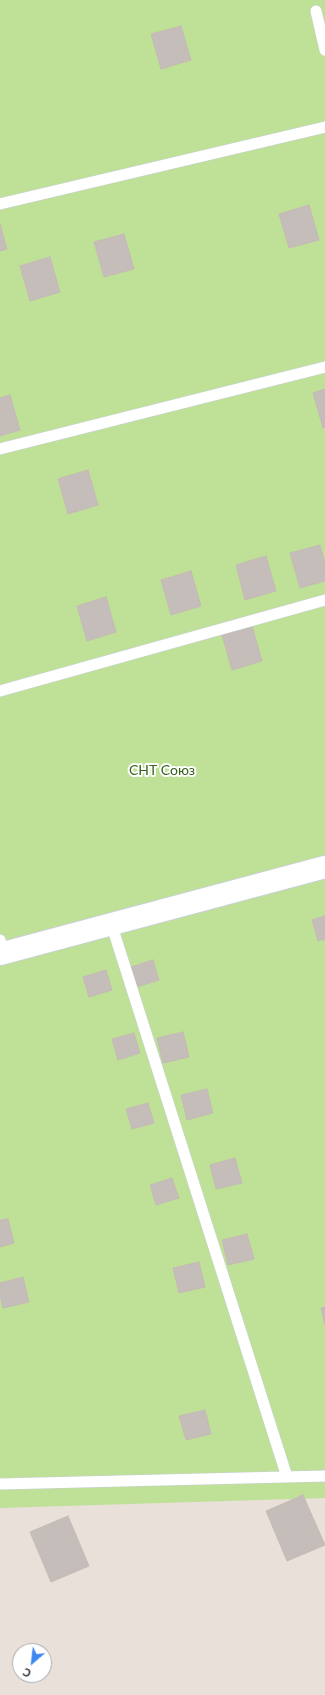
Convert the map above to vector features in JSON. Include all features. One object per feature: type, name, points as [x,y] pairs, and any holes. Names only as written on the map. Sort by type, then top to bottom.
[{"type":"street","points":[[1,949],[111,924],[325,867]]},
{"type":"lane","points":[[316,11],[325,50]]},
{"type":"lane","points":[[0,204],[325,127]]},
{"type":"lane","points":[[0,449],[325,367]]},
{"type":"lane","points":[[0,691],[325,600]]},
{"type":"lane","points":[[111,924],[287,1477]]},
{"type":"lane","points":[[0,1484],[325,1476]]},
{"type":"green space","name":"СНТ Союз","points":[[0,0],[325,0],[325,1498],[0,1508]]},
{"type":"building","points":[[181,26],[191,60],[161,69],[151,34]]},
{"type":"building","points":[[309,205],[319,240],[289,248],[279,214]]},
{"type":"building","points":[[0,224],[7,249],[0,251]]},
{"type":"building","points":[[124,234],[134,269],[104,277],[94,242]]},
{"type":"building","points":[[50,257],[60,292],[30,301],[20,266]]},
{"type":"building","points":[[325,389],[325,427],[323,428],[313,393]]},
{"type":"building","points":[[10,395],[20,430],[0,436],[0,398]]},
{"type":"building","points":[[88,470],[98,505],[68,514],[58,479]]},
{"type":"building","points":[[320,545],[325,563],[325,581],[300,588],[290,553]]},
{"type":"building","points":[[266,556],[276,591],[245,600],[236,565]]},
{"type":"building","points":[[191,571],[201,606],[171,615],[161,580]]},
{"type":"building","points":[[106,597],[116,632],[87,641],[77,606]]},
{"type":"building","points":[[252,626],[262,661],[232,670],[222,635]]},
{"type":"building","points":[[325,916],[325,939],[318,941],[312,920]]},
{"type":"building","points":[[153,960],[159,980],[137,987],[131,967]]},
{"type":"building","points":[[106,970],[112,990],[89,997],[83,977]]},
{"type":"building","points":[[183,1032],[189,1057],[163,1063],[157,1038]]},
{"type":"building","points":[[134,1033],[140,1053],[118,1060],[112,1039]]},
{"type":"building","points":[[207,1089],[213,1113],[187,1120],[181,1095]]},
{"type":"building","points":[[148,1103],[154,1123],[132,1129],[126,1109]]},
{"type":"building","points":[[235,1158],[242,1183],[216,1189],[210,1165]]},
{"type":"building","points":[[172,1178],[179,1198],[156,1205],[150,1185]]},
{"type":"building","points":[[8,1219],[14,1243],[0,1247],[0,1220]]},
{"type":"building","points":[[247,1234],[254,1259],[228,1265],[222,1240]]},
{"type":"building","points":[[199,1262],[205,1287],[179,1293],[173,1268]]},
{"type":"building","points":[[23,1277],[29,1302],[3,1308],[0,1295],[0,1283]]},
{"type":"building","points":[[325,1307],[325,1325],[321,1308]]},
{"type":"building","points":[[205,1410],[211,1434],[186,1440],[179,1416]]},
{"type":"building","points":[[303,1495],[325,1545],[287,1561],[266,1511]]},
{"type":"building","points":[[68,1516],[89,1566],[51,1582],[30,1532]]}]
